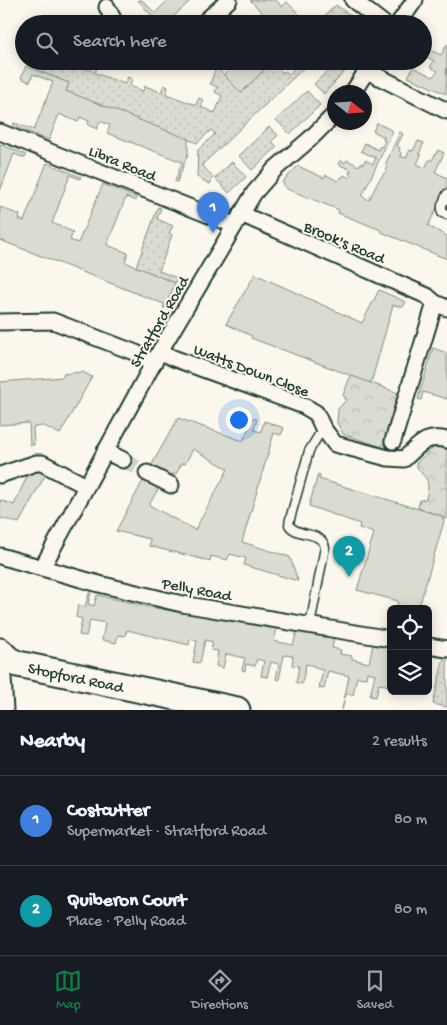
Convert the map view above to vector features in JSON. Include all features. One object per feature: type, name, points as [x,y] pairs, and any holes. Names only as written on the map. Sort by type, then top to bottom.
[{"type":"main road","name":"Stopford Road","points":[[4,654],[18,664],[236,710]]},
{"type":"street","points":[[212,15],[229,0]]},
{"type":"street","points":[[353,0],[372,15]]},
{"type":"street","points":[[404,15],[415,0]]},
{"type":"street","points":[[107,3],[112,15]]},
{"type":"street","points":[[357,85],[367,70]]},
{"type":"street","points":[[376,70],[414,96],[447,111]]},
{"type":"street","name":"Stratford Road","points":[[42,568],[157,357],[237,219],[254,193],[274,169],[327,122]]},
{"type":"street","name":"Libra Road","points":[[0,132],[237,219]]},
{"type":"street","name":"Brook's Road","points":[[237,219],[427,296],[441,305],[402,424],[393,441]]},
{"type":"street","name":"Watts Down Close","points":[[0,322],[53,321],[136,353],[174,358],[304,406],[316,413],[323,428],[335,444],[388,458],[404,460],[424,441],[430,438],[437,437],[447,440]]},
{"type":"street","points":[[105,451],[123,460]]},
{"type":"street","points":[[0,475],[36,463],[42,463],[86,486]]},
{"type":"street","points":[[148,473],[171,485]]},
{"type":"street","name":"Pelly Road","points":[[0,556],[182,604],[387,638]]},
{"type":"street","points":[[432,646],[447,648]]},
{"type":"street","points":[[4,654],[5,710]]},
{"type":"lane","points":[[447,194],[442,205],[442,212],[447,215]]},
{"type":"lane","points":[[310,625],[325,547],[324,541],[320,537],[293,530],[289,525],[309,451],[323,428]]},
{"type":"green space","points":[[138,0],[142,0],[155,13],[168,0],[191,0],[175,15],[151,15]]},
{"type":"green space","points":[[250,0],[276,0],[282,7],[287,2],[300,15],[264,15]]},
{"type":"green space","points":[[336,5],[350,15],[325,15]]},
{"type":"green space","points":[[447,44],[446,94],[408,77],[412,70],[419,70],[433,77],[438,71],[432,68],[434,61],[432,60],[432,51],[441,55]]},
{"type":"green space","points":[[24,70],[36,70],[69,83],[66,91],[188,139],[188,154],[177,182],[175,181],[182,162],[107,133],[110,125],[100,121],[97,129],[88,125],[89,121],[80,117],[78,122],[59,114],[49,140],[13,126],[14,123],[34,130],[53,82],[33,74],[30,82],[21,78]]},
{"type":"green space","points":[[96,70],[95,73],[125,84],[128,77],[132,79],[130,86],[143,91],[145,86],[161,92],[164,85],[168,87],[166,94],[196,105],[199,98],[203,100],[201,107],[215,113],[222,96],[215,92],[217,87],[210,84],[215,70],[219,70],[241,92],[264,70],[280,70],[283,73],[285,71],[289,74],[293,70],[302,70],[202,165],[213,177],[210,184],[197,177],[198,150],[215,134],[211,130],[197,143],[65,91],[69,83],[38,71]]},
{"type":"green space","points":[[229,70],[264,70],[241,93],[224,75]]},
{"type":"green space","points":[[329,70],[346,70],[332,85],[327,85],[327,91],[324,94],[314,84]]},
{"type":"green space","points":[[307,91],[320,105],[290,134],[276,120]]},
{"type":"green space","points":[[377,123],[393,131],[362,196],[369,200],[379,180],[387,170],[386,163],[400,132],[403,134],[397,146],[400,148],[400,156],[406,158],[410,150],[413,151],[418,141],[424,143],[417,164],[425,168],[438,150],[444,153],[435,172],[447,178],[447,187],[428,226],[447,236],[447,259],[338,213],[339,210],[287,189],[282,182],[298,166],[324,178],[326,175],[338,181],[344,175],[349,178],[351,175],[349,174],[351,170],[338,164],[340,160],[345,163],[347,160],[359,166],[365,160],[373,164],[376,158],[361,151],[365,143],[378,150],[380,146],[382,147],[385,141],[383,140],[384,137],[373,131]]},
{"type":"green space","points":[[269,127],[278,135],[272,141],[277,147],[252,170],[239,156]]},
{"type":"green space","points":[[0,144],[26,155],[25,158],[14,154],[0,191]]},
{"type":"green space","points":[[232,162],[246,177],[229,193],[215,178]]},
{"type":"green space","points":[[47,163],[81,177],[80,179],[70,175],[52,223],[73,232],[70,240],[78,243],[103,184],[137,198],[136,201],[126,197],[107,245],[128,253],[125,262],[175,283],[165,308],[163,308],[164,304],[0,240],[0,207],[20,215],[19,219],[24,221]]},
{"type":"green space","points":[[158,207],[161,208],[157,219],[173,226],[169,233],[172,235],[159,271],[177,278],[175,283],[136,267]]},
{"type":"green space","points":[[255,274],[362,323],[379,290],[406,302],[403,307],[393,305],[371,383],[251,338],[252,336],[226,324]]},
{"type":"green space","points":[[433,348],[447,353],[447,399],[423,392],[421,400],[418,399]]},
{"type":"green space","points":[[83,372],[92,377],[60,434],[44,426],[33,427],[34,445],[30,445],[29,423],[0,425],[0,382],[63,377],[63,374]]},
{"type":"green space","points":[[351,375],[398,393],[382,447],[343,434],[337,423],[338,409],[346,400],[343,395]]},
{"type":"green space","points":[[178,418],[243,441],[253,418],[257,419],[254,430],[261,432],[264,421],[284,428],[281,435],[274,433],[242,542],[290,557],[298,581],[244,565],[246,558],[230,554],[227,560],[211,556],[210,561],[149,546],[150,539],[116,531],[145,477],[160,486],[149,505],[195,530],[228,469],[193,449],[185,464],[182,463],[176,474],[166,475],[151,466]]},
{"type":"green space","points":[[440,442],[447,444],[447,519],[418,508],[420,500],[426,499],[428,482],[418,469],[416,463]]},
{"type":"green space","points":[[48,470],[19,523],[0,518],[0,500],[14,505],[28,474],[33,471]]},
{"type":"green space","points":[[318,474],[320,475],[319,479],[442,516],[444,521],[420,605],[397,605],[398,601],[357,590],[374,533],[359,528],[360,524],[309,506]]},
{"type":"green space","points":[[89,593],[91,593],[88,604],[94,606],[97,595],[149,607],[277,628],[274,641],[293,645],[297,631],[334,637],[332,648],[341,650],[340,654],[352,656],[352,659],[369,663],[373,644],[387,646],[387,685],[379,684],[376,697],[370,696],[375,674],[367,672],[366,678],[357,677],[353,695],[346,693],[342,710],[349,676],[328,671],[324,689],[319,688],[323,670],[306,664],[302,684],[296,683],[299,666],[292,665],[293,656],[284,655],[279,680],[276,679],[279,664],[271,662],[267,677],[261,676],[264,661],[257,659],[255,666],[246,664],[245,671],[242,670],[245,658],[226,654],[223,668],[216,666],[218,651],[211,650],[213,642],[205,640],[200,663],[193,662],[197,641],[190,639],[189,645],[127,630],[125,636],[118,635],[116,643],[102,640],[105,623],[90,620],[86,636],[79,635],[82,619],[76,617],[78,605],[85,607]]},
{"type":"green space","points":[[444,657],[447,658],[447,707],[433,704]]},
{"type":"tunnel","points":[[123,460],[147,473]]},
{"type":"place","name":"Costcutter","points":[[213,233]]},
{"type":"place","name":"Quiberon Court","points":[[349,577]]}]
